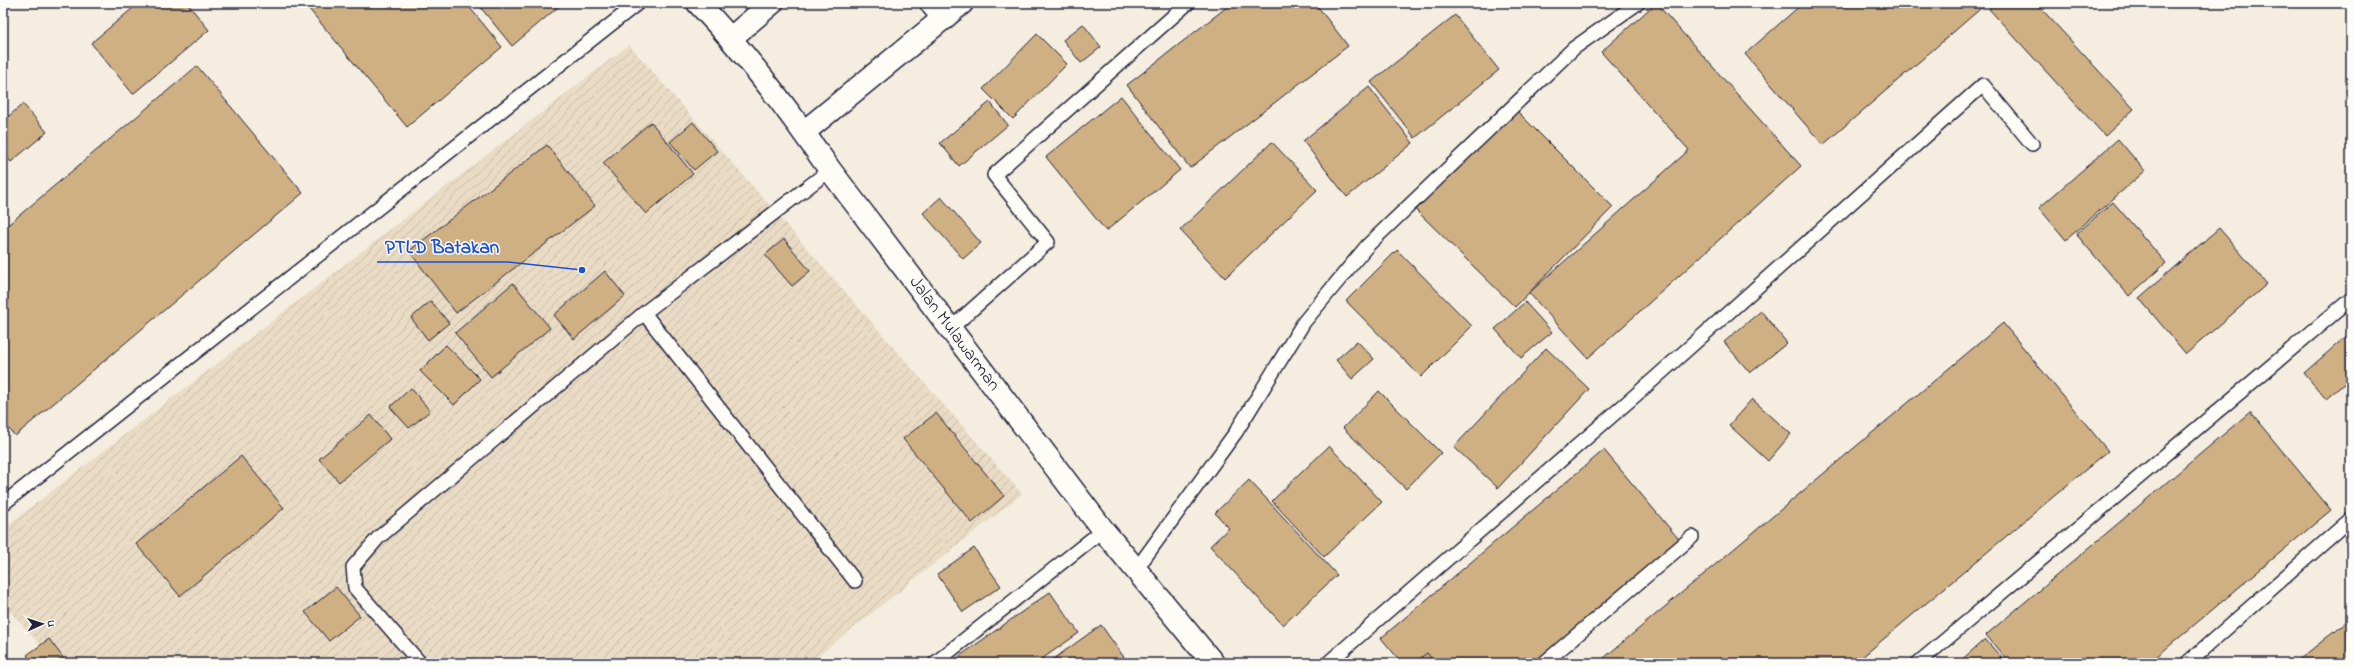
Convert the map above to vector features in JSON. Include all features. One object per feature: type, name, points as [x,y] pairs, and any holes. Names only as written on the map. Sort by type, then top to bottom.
[{"type":"main road","name":"Jalan Mulawarman","points":[[698,3],[731,38],[804,132],[830,170],[1103,530],[1135,571],[1213,663]]},
{"type":"main road","points":[[731,38],[772,3]]},
{"type":"main road","points":[[804,132],[937,11],[962,3]]},
{"type":"lane","points":[[3,504],[638,3]]},
{"type":"lane","points":[[950,329],[1048,242],[994,175],[1188,3]]},
{"type":"lane","points":[[1135,571],[1236,432],[1304,322],[1367,246],[1574,48],[1638,3]]},
{"type":"lane","points":[[1328,663],[1653,380],[1983,85],[2032,144]]},
{"type":"lane","points":[[420,663],[355,588],[352,567],[378,538],[644,313],[830,170]]},
{"type":"lane","points":[[1918,663],[2351,299]]},
{"type":"lane","points":[[644,313],[855,581]]},
{"type":"lane","points":[[2188,663],[2351,519]]},
{"type":"lane","points":[[936,663],[1103,530]]},
{"type":"lane","points":[[1544,663],[1692,537]]},
{"type":"shaded area","points":[[629,45],[1022,494],[809,663],[57,663],[3,604],[3,529]]},
{"type":"building","points":[[139,3],[187,3],[209,30],[133,94],[91,43]]},
{"type":"building","points":[[304,3],[466,3],[502,47],[407,127]]},
{"type":"building","points":[[477,3],[563,3],[512,46]]},
{"type":"building","points":[[1232,3],[1315,3],[1348,46],[1190,168],[1127,85]]},
{"type":"building","points":[[1656,3],[1801,166],[1588,358],[1529,293],[1689,150],[1601,52]]},
{"type":"building","points":[[1803,3],[1987,3],[1823,145],[1745,54]]},
{"type":"building","points":[[1995,3],[2036,3],[2134,109],[2105,136],[1989,9]]},
{"type":"building","points":[[1455,15],[1499,70],[1415,138],[1371,82]]},
{"type":"building","points":[[1083,24],[1101,47],[1081,63],[1063,40]]},
{"type":"building","points":[[1037,34],[1067,64],[1013,119],[983,89]]},
{"type":"building","points":[[197,66],[303,193],[15,436],[3,422],[3,229]]},
{"type":"building","points":[[1369,87],[1413,143],[1347,197],[1303,141]]},
{"type":"building","points":[[1121,96],[1180,170],[1106,231],[1046,157]]},
{"type":"building","points":[[990,102],[1008,125],[959,166],[940,143]]},
{"type":"building","points":[[23,104],[47,132],[11,162],[3,153],[3,121]]},
{"type":"building","points":[[1515,109],[1613,207],[1515,307],[1416,210]]},
{"type":"building","points":[[651,122],[693,174],[646,214],[603,163]]},
{"type":"building","points":[[693,122],[717,151],[694,170],[670,142]]},
{"type":"building","points":[[2118,139],[2145,171],[2066,240],[2039,208]]},
{"type":"building","points":[[1272,142],[1317,190],[1225,278],[1180,230]]},
{"type":"building","points":[[547,145],[595,206],[456,313],[409,251]]},
{"type":"building","points":[[941,197],[981,243],[963,259],[923,213]]},
{"type":"building","points":[[2113,202],[2166,263],[2129,296],[2076,234]]},
{"type":"building","points":[[2219,228],[2267,284],[2186,354],[2139,298]]},
{"type":"building","points":[[784,239],[810,271],[792,286],[765,255]]},
{"type":"building","points":[[1397,250],[1472,326],[1421,377],[1346,301]]},
{"type":"building","points":[[605,271],[625,296],[574,339],[554,315]]},
{"type":"building","points":[[513,283],[550,328],[491,377],[455,333]]},
{"type":"building","points":[[431,301],[449,323],[428,340],[411,318]]},
{"type":"building","points":[[1525,302],[1552,332],[1521,358],[1495,329]]},
{"type":"building","points":[[1761,311],[1787,343],[1750,373],[1724,342]]},
{"type":"building","points":[[2003,323],[2108,451],[1855,663],[1598,663]]},
{"type":"building","points":[[2351,332],[2351,378],[2326,399],[2304,373]]},
{"type":"building","points":[[1357,341],[1374,359],[1352,379],[1336,360]]},
{"type":"building","points":[[446,345],[480,379],[454,405],[420,371]]},
{"type":"building","points":[[1546,348],[1589,389],[1498,488],[1454,447]]},
{"type":"building","points":[[411,388],[430,411],[409,428],[390,407]]},
{"type":"building","points":[[1379,391],[1441,453],[1406,489],[1343,428]]},
{"type":"building","points":[[1752,399],[1791,434],[1768,461],[1729,425]]},
{"type":"building","points":[[2250,412],[2331,510],[2149,663],[2009,663],[1986,635]]},
{"type":"building","points":[[936,413],[1004,496],[972,523],[903,439]]},
{"type":"building","points":[[371,415],[390,439],[339,482],[319,459]]},
{"type":"building","points":[[1329,446],[1382,502],[1324,557],[1272,501]]},
{"type":"building","points":[[1604,450],[1682,543],[1540,663],[1402,663],[1381,638]]},
{"type":"building","points":[[241,456],[284,508],[180,596],[136,544]]},
{"type":"building","points":[[1249,480],[1337,575],[1283,625],[1210,546],[1229,528],[1215,513]]},
{"type":"building","points":[[974,548],[1001,586],[963,612],[937,574]]},
{"type":"building","points":[[336,587],[360,616],[329,641],[305,612]]},
{"type":"building","points":[[1050,592],[1079,633],[1036,663],[950,663]]},
{"type":"building","points":[[2351,618],[2351,663],[2295,663]]},
{"type":"building","points":[[1101,625],[1128,663],[1048,663]]},
{"type":"building","points":[[49,639],[67,663],[33,663],[27,655]]},
{"type":"building","points":[[1985,639],[2006,663],[1958,663]]},
{"type":"building","points":[[1427,653],[1435,663],[1414,663]]},
{"type":"place","name":"PTLD Batakan","points":[[582,270]]}]
